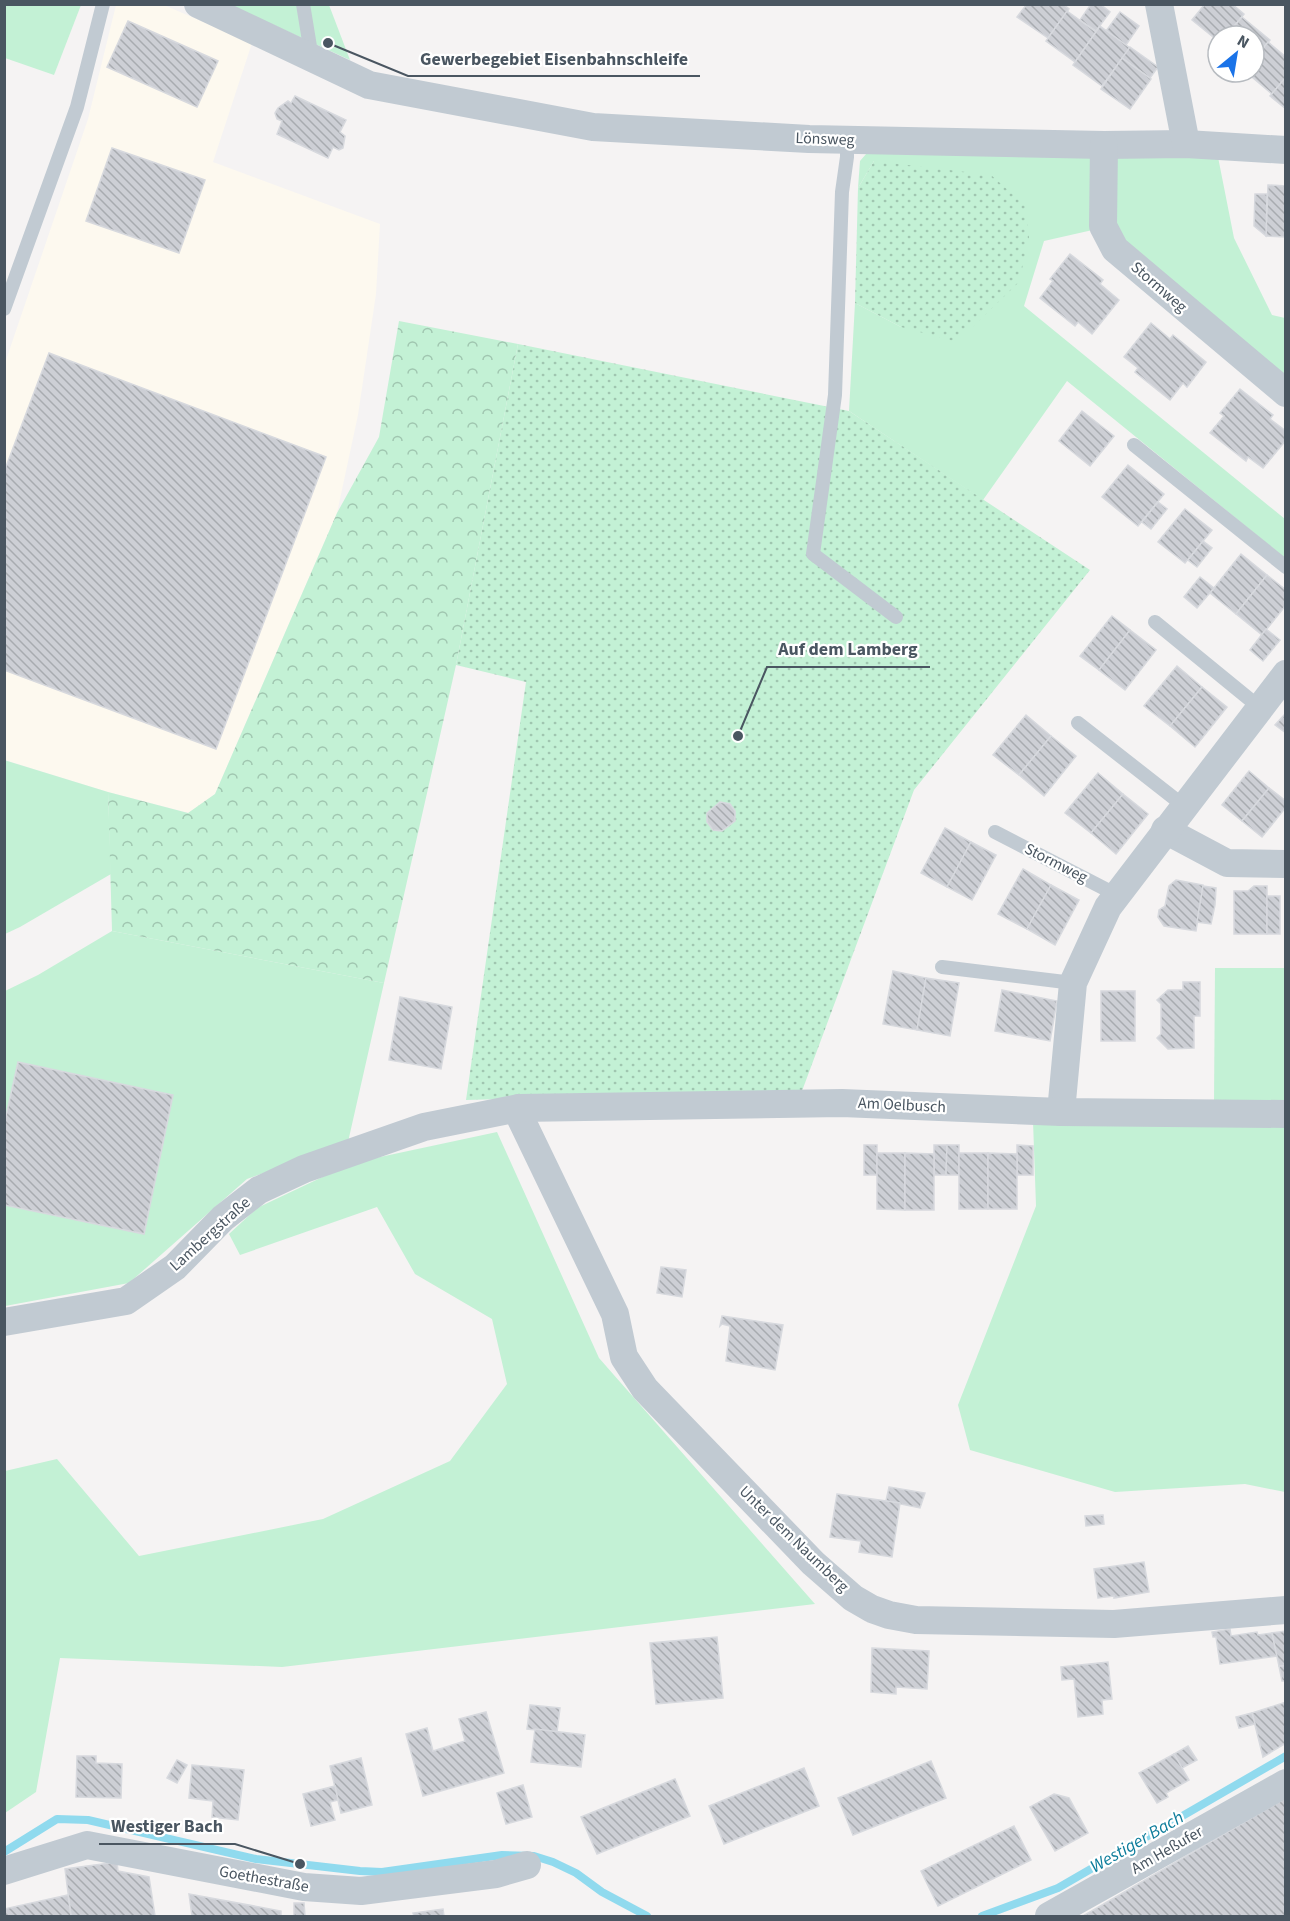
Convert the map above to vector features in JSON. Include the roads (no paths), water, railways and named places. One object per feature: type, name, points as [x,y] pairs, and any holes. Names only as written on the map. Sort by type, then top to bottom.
[{"type":"street","name":"Lönsweg","points":[[198,4],[312,60],[369,85],[593,127],[847,139],[1104,145],[1186,144],[1286,150]]},
{"type":"street","points":[[1159,4],[1186,144]]},
{"type":"street","name":"Stormweg","points":[[1104,145],[1103,226],[1115,249],[1286,393]]},
{"type":"street","points":[[1061,1112],[1073,983],[1108,907],[1259,707],[1284,678]]},
{"type":"street","points":[[1165,830],[1227,863],[1286,864]]},
{"type":"street","name":"Am Oelbusch","points":[[519,1108],[842,1103],[1061,1112],[1286,1114]]},
{"type":"street","name":"Lambergstraße","points":[[4,1322],[126,1301],[175,1267],[223,1218],[260,1190],[304,1169],[424,1127],[519,1108]]},
{"type":"street","name":"Unter dem Naumberg","points":[[519,1108],[521,1119],[615,1314],[624,1357],[645,1389],[813,1563],[853,1598],[872,1609],[889,1615],[916,1620],[1114,1624],[1286,1610]]},
{"type":"street","name":"Am Heßufer","points":[[1049,1917],[1286,1783]]},
{"type":"street","name":"Goethestraße","points":[[4,1871],[87,1845],[304,1887],[361,1891],[496,1874],[527,1865]]},
{"type":"lane","points":[[4,309],[76,107],[103,4]]},
{"type":"lane","points":[[303,4],[312,60]]},
{"type":"lane","points":[[847,139],[842,192],[835,395],[813,554],[896,617]]},
{"type":"lane","points":[[1134,445],[1286,567]]},
{"type":"lane","points":[[1155,622],[1259,707]]},
{"type":"lane","points":[[1078,723],[1184,806]]},
{"type":"lane","name":"Stormweg","points":[[996,832],[1117,895]]},
{"type":"lane","points":[[942,967],[1073,983]]},
{"type":"waterway","name":"Westiger Bach","points":[[982,1916],[1058,1888],[1286,1756]]},
{"type":"waterway","name":"Westiger Bach","points":[[4,1852],[57,1819],[88,1820],[256,1859],[360,1871],[382,1872],[502,1855],[534,1856],[576,1873],[602,1892],[647,1916]]},
{"type":"place","name":"Gewerbegebiet Eisenbahnschleife","points":[[328,43]]},
{"type":"place","name":"Auf dem Lamberg","points":[[738,736]]},
{"type":"place","name":"Westiger Bach","points":[[300,1864]]}]
